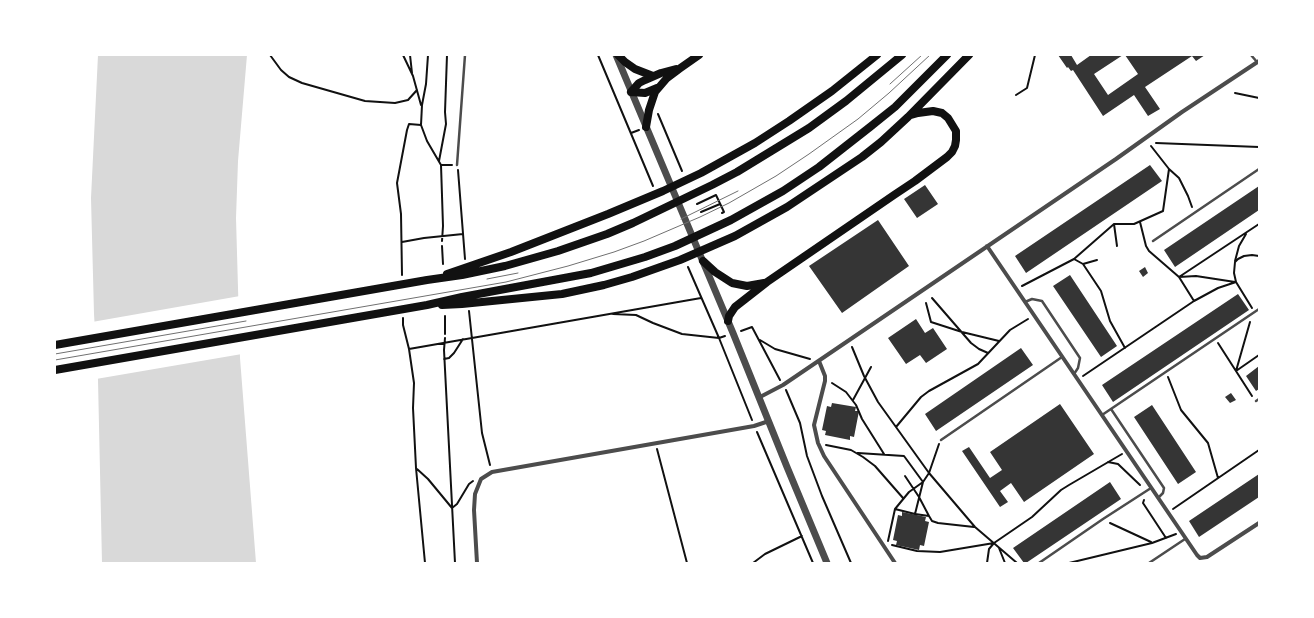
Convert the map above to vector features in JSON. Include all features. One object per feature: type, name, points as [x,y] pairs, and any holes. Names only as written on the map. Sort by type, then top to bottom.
[{"type":"main road","points":[[617,55],[635,69],[653,76]]},
{"type":"main road","points":[[646,127],[650,104],[655,92],[678,69],[699,55]]},
{"type":"main road","points":[[863,67],[867,55]]},
{"type":"main road","points":[[55,345],[427,280],[463,269],[511,252],[663,192],[726,160],[789,121],[878,55]]},
{"type":"main road","points":[[463,269],[528,260],[607,234],[712,186],[809,128],[846,101],[902,55]]},
{"type":"main road","points":[[462,300],[614,267],[675,246],[731,220],[783,191],[835,155],[895,107],[947,55]]},
{"type":"main road","points":[[55,370],[427,304],[462,300],[562,294],[632,277],[680,260],[735,236],[777,213],[827,181],[877,146],[969,55]]},
{"type":"main road","points":[[631,92],[639,84],[653,76],[678,69]]},
{"type":"main road","points":[[631,92],[650,92],[660,86]]},
{"type":"main road","points":[[728,321],[735,307],[767,282],[915,181],[952,152],[956,140],[956,131],[948,118],[942,113],[932,111],[918,113],[908,117]]},
{"type":"main road","points":[[703,261],[715,272],[732,283],[747,286],[767,282]]},
{"type":"street","points":[[617,55],[631,92],[760,397],[827,563]]},
{"type":"street","points":[[760,397],[783,385],[819,361],[1258,63]]},
{"type":"street","points":[[987,246],[1197,555],[1200,558],[1205,558],[1259,523]]},
{"type":"street","points":[[819,361],[825,376],[825,381],[814,425],[818,443],[824,456],[895,563]]},
{"type":"street","points":[[477,563],[474,510],[475,494],[481,479],[492,472],[655,442],[754,426],[769,421]]},
{"type":"lane","points":[[457,165],[465,55]]},
{"type":"lane","points":[[1252,55],[1258,63]]},
{"type":"lane","points":[[1153,241],[1259,169]]},
{"type":"lane","points":[[1025,302],[1032,299],[1042,301],[1080,358],[1078,368],[1074,375]]},
{"type":"lane","points":[[1101,415],[1259,309]]},
{"type":"lane","points":[[941,440],[1062,357]]},
{"type":"lane","points":[[1111,409],[1164,488],[1158,499]]},
{"type":"lane","points":[[1039,563],[1151,488]]},
{"type":"lane","points":[[1148,563],[1185,539]]},
{"type":"path","points":[[270,55],[281,70],[289,77],[302,83],[365,101],[395,104],[408,100],[417,90]]},
{"type":"path","points":[[403,55],[413,76]]},
{"type":"path","points":[[410,55],[413,76],[422,105]]},
{"type":"path","points":[[428,55],[421,125],[427,142],[441,165],[442,241]]},
{"type":"path","points":[[439,161],[446,124],[447,55]]},
{"type":"path","points":[[598,55],[653,186]]},
{"type":"path","points":[[1016,95],[1026,88],[1035,55]]},
{"type":"path","points":[[1235,93],[1259,98]]},
{"type":"path","points":[[657,111],[682,171]]},
{"type":"path","points":[[402,282],[401,214],[397,183],[409,124],[421,125]]},
{"type":"path","points":[[631,133],[636,131]]},
{"type":"path","points":[[1156,143],[1259,147]]},
{"type":"path","points":[[1151,146],[1178,178],[1188,196],[1194,214]]},
{"type":"path","points":[[441,165],[457,165],[463,234],[463,269]]},
{"type":"path","points":[[1016,289],[1074,259],[1114,224],[1134,224],[1163,211],[1169,169]]},
{"type":"path","points":[[697,204],[716,195],[723,212]]},
{"type":"path","points":[[701,212],[720,204]]},
{"type":"path","points":[[1140,222],[1146,246],[1149,251],[1179,278],[1194,301]]},
{"type":"path","points":[[1114,224],[1117,246]]},
{"type":"path","points":[[1179,278],[1259,224]]},
{"type":"path","points":[[1236,282],[1234,273],[1235,262],[1239,246],[1247,232]]},
{"type":"path","points":[[402,242],[463,234]]},
{"type":"path","points":[[1146,246],[1153,241]]},
{"type":"path","points":[[442,246],[444,264]]},
{"type":"path","points":[[1235,262],[1244,256],[1259,256]]},
{"type":"path","points":[[1074,259],[1083,264],[1101,291],[1110,321],[1125,348]]},
{"type":"path","points":[[1083,264],[1097,260]]},
{"type":"path","points":[[688,267],[813,563]]},
{"type":"path","points":[[1179,278],[1196,276],[1236,282]]},
{"type":"path","points":[[1078,380],[1194,301],[1218,288],[1236,282]]},
{"type":"path","points":[[409,349],[701,298]]},
{"type":"path","points":[[932,298],[971,342],[979,349],[988,353]]},
{"type":"path","points":[[926,303],[931,322],[962,332],[999,341]]},
{"type":"path","points":[[469,311],[482,433],[492,472]]},
{"type":"path","points":[[610,313],[636,315],[682,334],[719,338],[725,336]]},
{"type":"path","points":[[1236,371],[1253,313]]},
{"type":"path","points":[[896,427],[921,397],[978,364],[1010,330],[1034,315]]},
{"type":"path","points":[[445,316],[445,334]]},
{"type":"path","points":[[403,318],[414,383],[413,408],[416,468],[425,563]]},
{"type":"path","points":[[744,330],[752,327],[780,380]]},
{"type":"path","points":[[444,338],[455,563]]},
{"type":"path","points":[[444,359],[449,358],[454,353],[463,339]]},
{"type":"path","points":[[1216,339],[1236,371],[1258,400]]},
{"type":"path","points":[[760,340],[775,350],[819,361]]},
{"type":"path","points":[[850,340],[865,378],[878,402],[929,473],[975,527],[1017,563]]},
{"type":"path","points":[[1236,371],[1259,355]]},
{"type":"path","points":[[853,400],[870,367]]},
{"type":"path","points":[[1166,372],[1181,410],[1208,443],[1218,478]]},
{"type":"path","points":[[832,383],[846,392],[853,400],[862,419],[884,454]]},
{"type":"path","points":[[786,390],[800,423],[807,456],[822,496],[851,563]]},
{"type":"path","points":[[915,514],[923,482],[929,473],[941,440]]},
{"type":"path","points":[[655,442],[687,563]]},
{"type":"path","points":[[805,446],[818,443],[851,450],[858,453],[875,466],[903,499]]},
{"type":"path","points":[[1168,513],[1259,450]]},
{"type":"path","points":[[987,563],[989,549],[994,543],[1032,517],[1061,490],[1126,451]]},
{"type":"path","points":[[858,453],[904,456],[923,482]]},
{"type":"path","points":[[416,468],[428,479],[452,508]]},
{"type":"path","points":[[906,476],[932,521],[975,527]]},
{"type":"path","points":[[452,508],[457,504],[469,484],[475,480],[481,479]]},
{"type":"path","points":[[923,482],[914,488],[896,509],[887,544],[917,551],[940,552],[994,543]]},
{"type":"path","points":[[896,509],[928,516]]},
{"type":"path","points":[[1103,519],[1152,543]]},
{"type":"path","points":[[1069,563],[1152,543],[1181,532]]},
{"type":"path","points":[[753,563],[765,554],[802,536]]},
{"type":"path","points":[[999,547],[1005,563]]},
{"type":"shaded area","points":[[98,55],[247,55],[238,161],[236,218],[240,358],[256,563],[102,563],[98,380],[94,314],[91,198]]},
{"type":"pier","points":[[240,296],[242,354],[96,379],[92,322]]},
{"type":"building","points":[[1058,55],[1071,55],[1077,65],[1091,55],[1123,55],[1094,74],[1108,95],[1138,74],[1125,55],[1205,55],[1196,61],[1192,56],[1145,87],[1160,109],[1148,116],[1134,95],[1103,116],[1073,70],[1071,71],[1068,67],[1067,68]]},
{"type":"building","points":[[1150,165],[1162,181],[1026,273],[1015,256]]},
{"type":"building","points":[[925,185],[938,204],[917,218],[904,199]]},
{"type":"building","points":[[1259,186],[1259,210],[1175,267],[1164,250]]},
{"type":"building","points":[[878,220],[909,266],[842,313],[809,266]]},
{"type":"building","points":[[1145,267],[1148,273],[1143,277],[1139,271]]},
{"type":"building","points":[[1070,275],[1117,346],[1101,357],[1053,286]]},
{"type":"building","points":[[1238,294],[1249,310],[1113,402],[1102,385]]},
{"type":"building","points":[[916,319],[925,333],[933,328],[947,349],[926,363],[920,355],[906,364],[888,338]]},
{"type":"building","points":[[1021,348],[1033,365],[936,431],[925,414]]},
{"type":"building","points":[[1259,366],[1259,389],[1256,391],[1246,376]]},
{"type":"building","points":[[1231,393],[1236,400],[1230,403],[1225,397]]},
{"type":"building","points":[[832,403],[856,407],[855,411],[859,411],[854,437],[850,436],[850,440],[825,435],[826,431],[822,430],[827,406],[831,407]]},
{"type":"building","points":[[1060,404],[1094,454],[1024,502],[1011,483],[1000,491],[1008,502],[1000,507],[962,451],[969,447],[990,478],[1002,470],[990,452]]},
{"type":"building","points":[[1152,405],[1196,472],[1178,484],[1134,417]]},
{"type":"building","points":[[1259,474],[1259,497],[1199,537],[1189,521]]},
{"type":"building","points":[[1110,482],[1121,499],[1024,563],[1013,548]]},
{"type":"building","points":[[902,512],[926,517],[925,521],[929,522],[924,546],[920,545],[919,550],[896,545],[897,541],[893,540],[898,515],[902,516]]},
{"type":"tram line","points":[[890,84],[922,55]]},
{"type":"tram line","points":[[55,360],[506,282],[614,252],[700,217],[729,203],[776,176],[858,119],[930,55]]},
{"type":"tram line","points":[[681,219],[738,191]]},
{"type":"tram line","points":[[487,279],[518,273]]},
{"type":"tram line","points":[[55,354],[246,321]]}]
